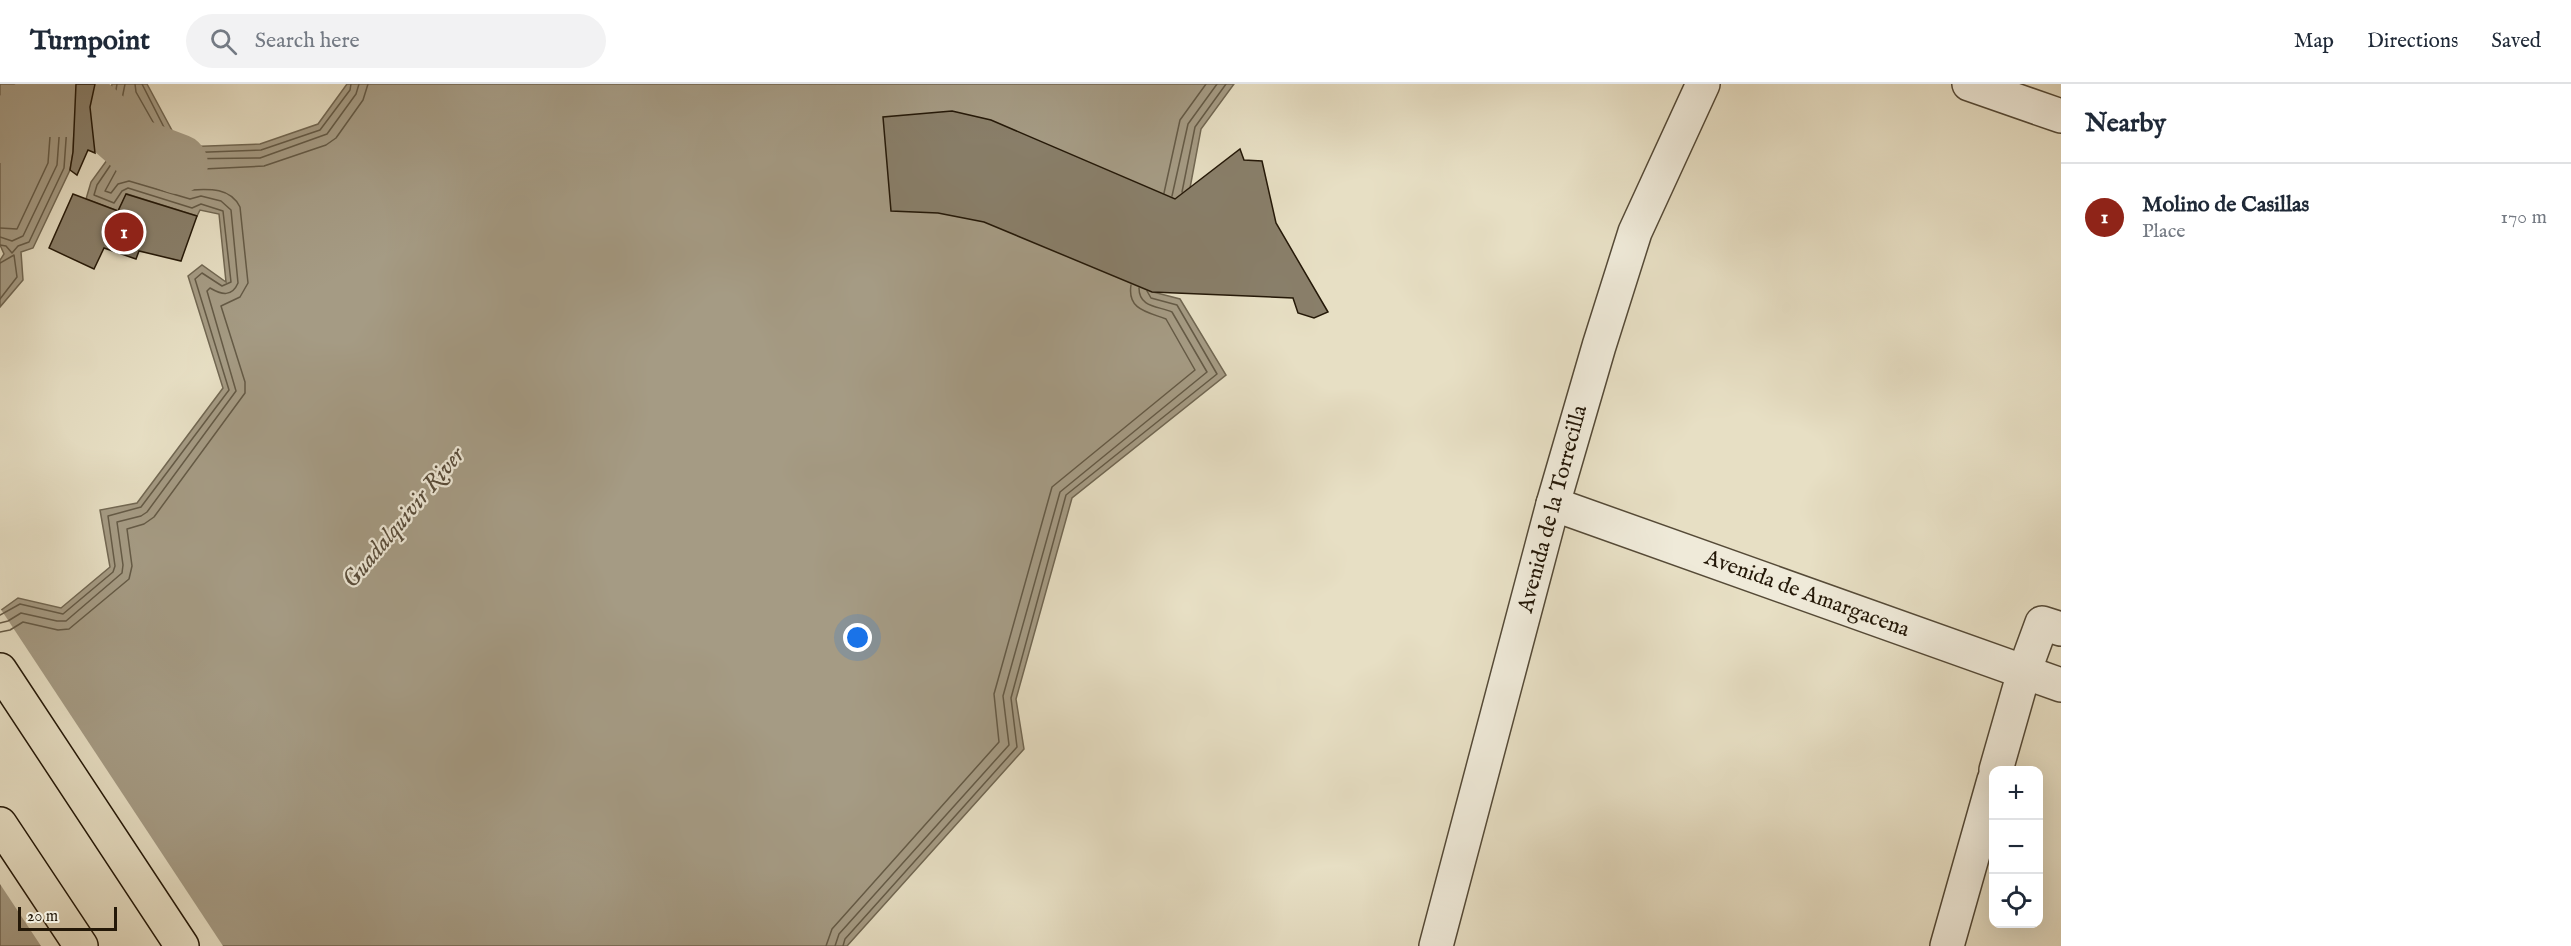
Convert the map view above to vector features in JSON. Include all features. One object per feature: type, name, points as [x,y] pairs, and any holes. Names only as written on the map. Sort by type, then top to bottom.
[{"type":"highway","points":[[0,670],[182,946]]},
{"type":"highway","points":[[0,824],[81,946]]},
{"type":"street","name":"Avenida de la Torrecilla","points":[[1436,946],[1554,504],[1599,346],[1635,232],[1703,84]]},
{"type":"street","points":[[1969,84],[2061,116]]},
{"type":"street","name":"Avenida de Amargacena","points":[[1554,504],[2061,685]]},
{"type":"street","points":[[1997,766],[2024,672],[2043,623],[2061,629]]},
{"type":"street","points":[[1947,946],[1989,798]]},
{"type":"water","points":[[0,84],[76,84],[70,170],[33,248],[21,252],[23,280],[0,307],[0,260],[4,254],[0,245]]},
{"type":"water","name":"Guadalquivir River","points":[[112,84],[147,84],[181,147],[260,144],[318,124],[347,84],[1234,84],[1201,129],[1190,188],[1153,292],[1180,299],[1226,375],[1072,498],[1016,699],[1024,749],[847,946],[0,946],[0,611],[18,598],[61,608],[110,567],[100,510],[137,503],[223,388],[188,276],[202,265],[226,282],[219,214],[200,210],[197,216],[127,194],[118,211],[86,199],[91,182],[110,156],[107,108]]},
{"type":"pier","points":[[0,608],[223,946],[41,946],[0,884]]},
{"type":"building","points":[[76,84],[95,84],[90,107],[95,153],[88,150],[77,175],[70,170]]},
{"type":"building","points":[[952,111],[991,120],[1175,199],[1240,149],[1244,160],[1262,161],[1276,223],[1328,312],[1314,318],[1298,313],[1293,298],[1152,292],[984,222],[938,213],[891,211],[883,117]]},
{"type":"building","points":[[73,194],[118,211],[126,194],[197,216],[181,261],[139,251],[136,259],[104,248],[94,269],[49,248]]},
{"type":"waterway","points":[[0,133],[35,107],[90,107],[136,148],[178,164]]},
{"type":"place","name":"Molino de Casillas","points":[[124,232]]}]
